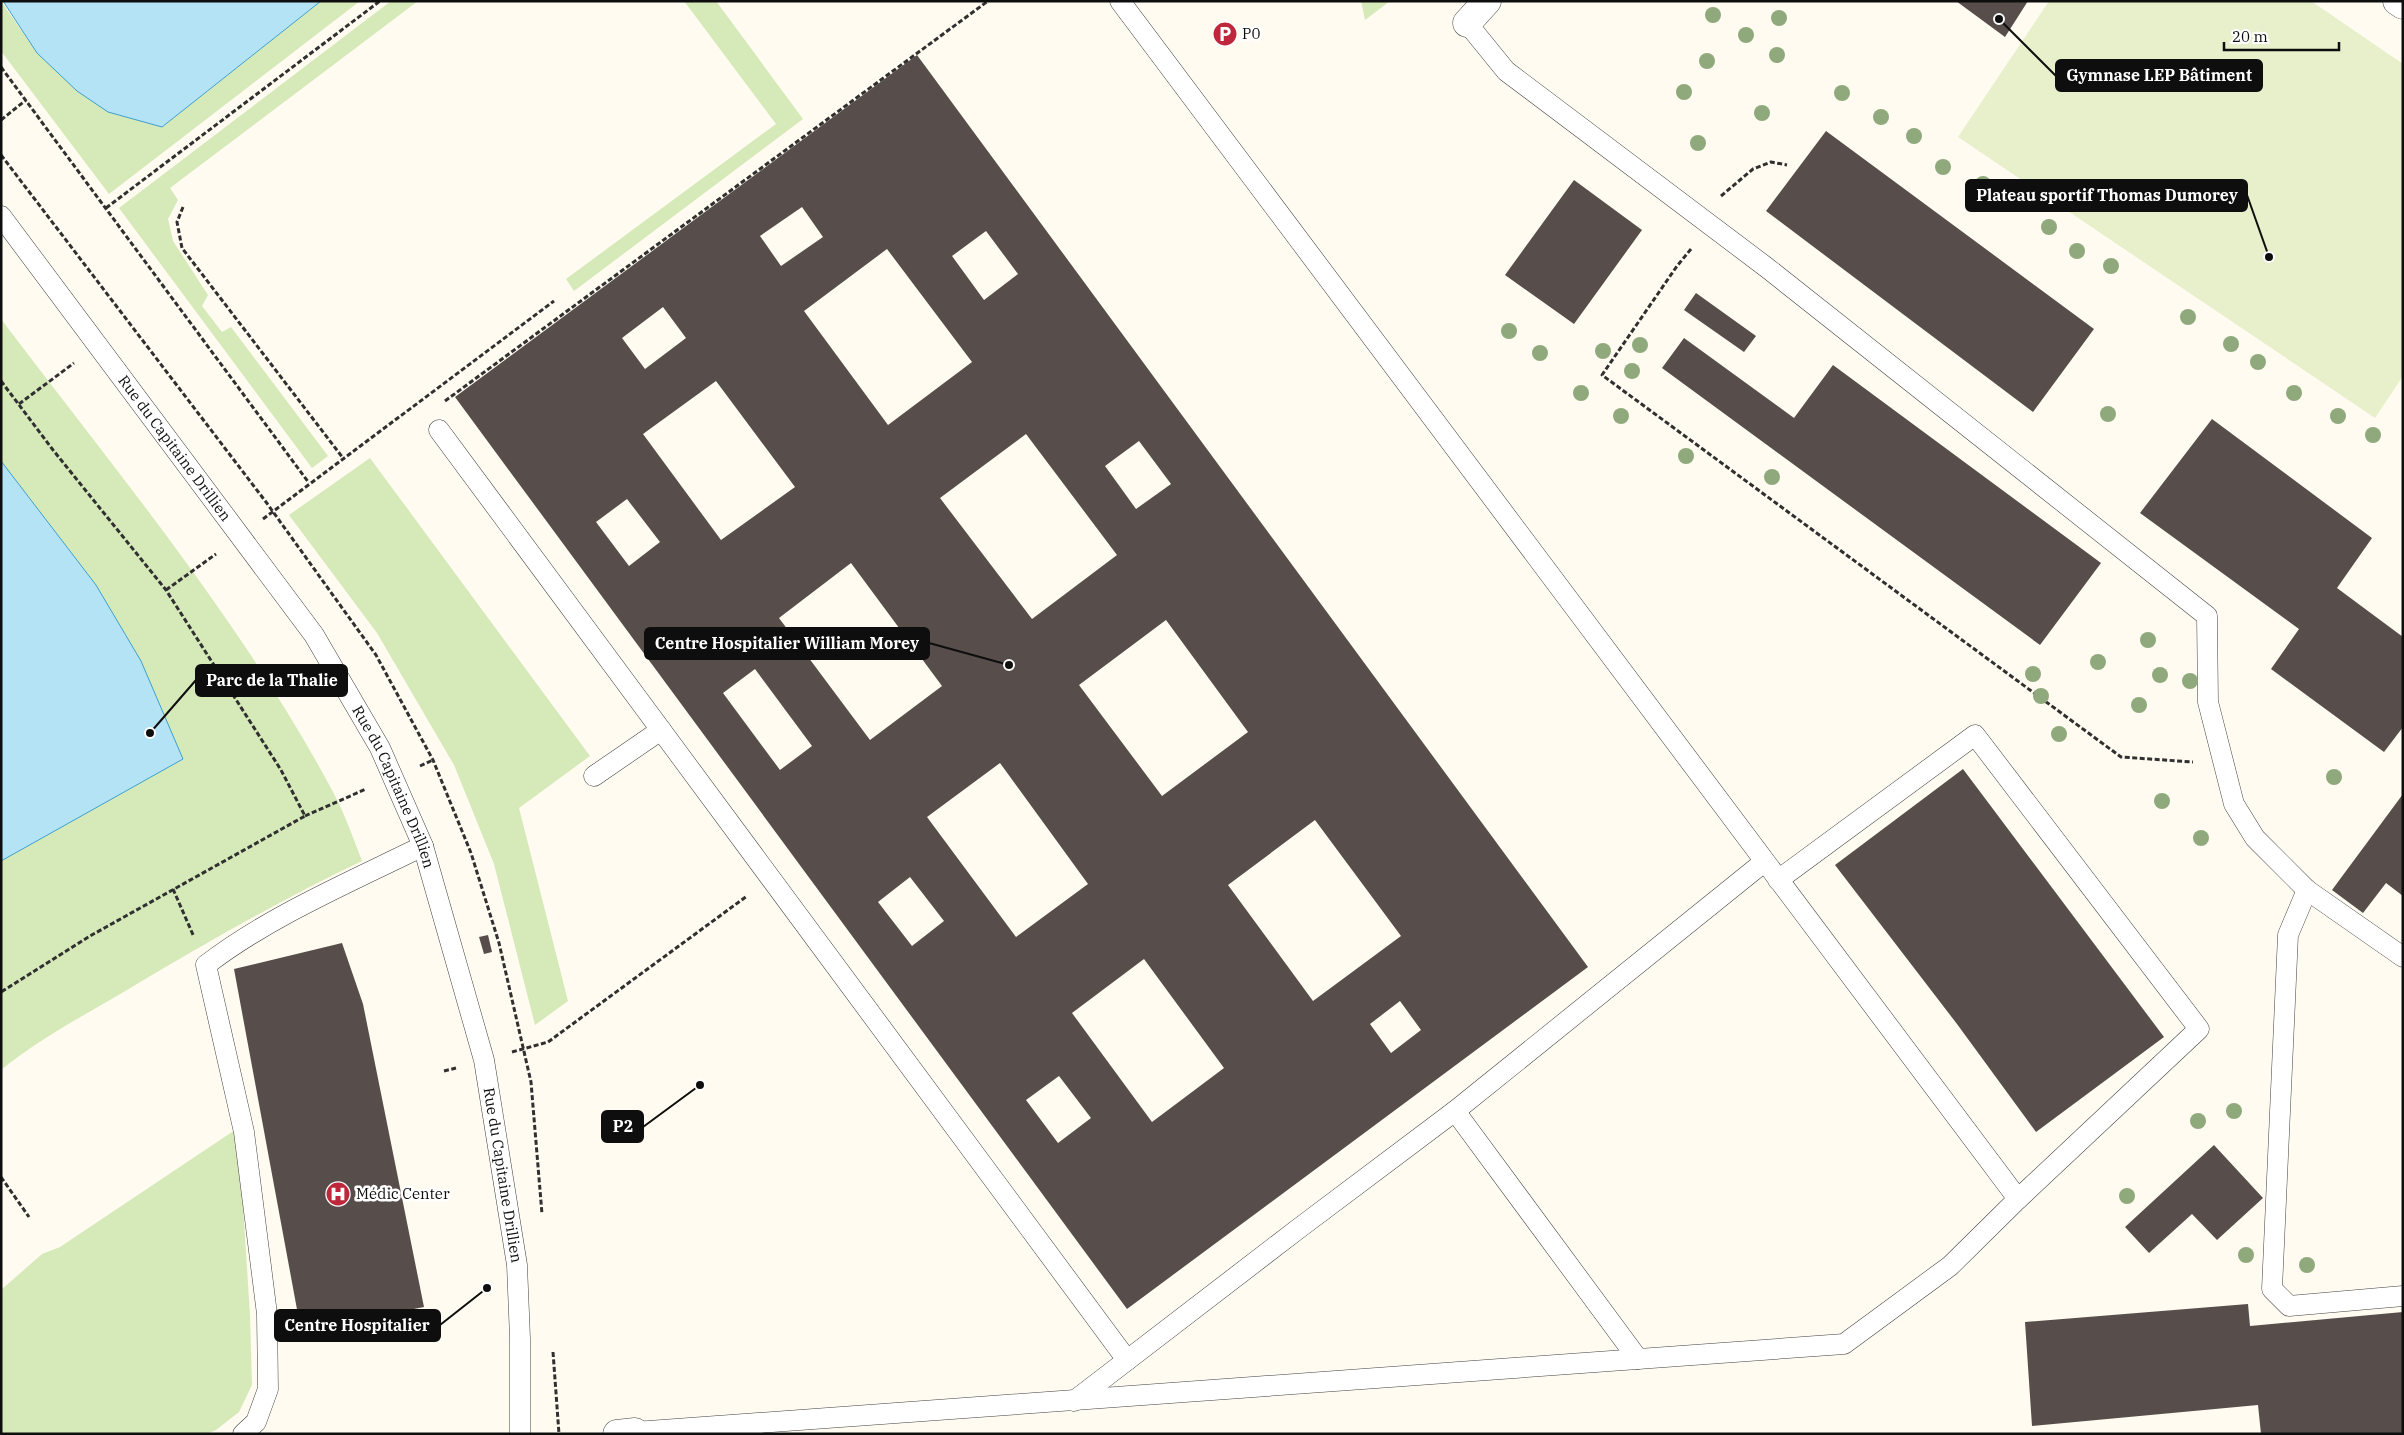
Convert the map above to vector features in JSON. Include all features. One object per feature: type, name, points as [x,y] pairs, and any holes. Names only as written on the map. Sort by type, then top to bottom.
[{"type":"street","points":[[1467,23],[1487,1]]},
{"type":"street","points":[[2397,1],[2403,5]]},
{"type":"lane","points":[[1120,1],[2018,1199]]},
{"type":"lane","points":[[1467,23],[1506,71],[1705,220],[2207,616],[2208,702],[2234,804],[2255,838],[2307,890],[2403,957]]},
{"type":"lane","name":"Rue du Capitaine Drillien","points":[[1,216],[314,635],[380,748],[422,846],[484,1060],[517,1265],[520,1338],[520,1434]]},
{"type":"lane","points":[[439,430],[1128,1360]]},
{"type":"lane","points":[[594,776],[661,730]]},
{"type":"lane","points":[[626,1433],[1844,1344],[1950,1266],[2199,1028],[1975,735],[1778,880]]},
{"type":"lane","points":[[243,1434],[256,1422],[268,1389],[267,1314],[244,1132],[206,965],[225,950],[313,900],[422,846]]},
{"type":"lane","points":[[1074,1401],[1455,1111],[1764,862]]},
{"type":"lane","points":[[2307,890],[2288,935],[2272,1289],[2290,1306],[2403,1296]]},
{"type":"lane","points":[[1455,1111],[1638,1359]]},
{"type":"path","points":[[106,208],[380,1]]},
{"type":"path","points":[[444,402],[988,1]]},
{"type":"path","points":[[1,67],[309,483]]},
{"type":"path","points":[[1,120],[26,100]]},
{"type":"path","points":[[1787,165],[1771,162],[1753,169],[1705,220],[1677,266],[1602,375],[2121,757],[2224,764]]},
{"type":"path","points":[[183,207],[176,222],[182,248],[343,458]]},
{"type":"path","points":[[273,512],[309,483],[554,301]]},
{"type":"path","points":[[1,381],[53,450],[166,590],[281,770],[305,816],[90,936],[1,992]]},
{"type":"path","points":[[444,1071],[548,1042],[706,924],[772,879]]},
{"type":"path","points":[[173,889],[206,965]]},
{"type":"path","points":[[1,1177],[29,1217]]},
{"type":"green space","points":[[1,1],[37,53],[162,127],[321,1],[360,1],[109,194],[1,51]]},
{"type":"green space","points":[[391,1],[418,1],[170,188],[178,200],[168,219],[173,241],[208,295],[202,306],[222,332],[231,327],[328,456],[312,468],[119,208]]},
{"type":"green space","points":[[684,1],[716,1],[803,119],[574,291],[566,279],[776,124]]},
{"type":"green space","points":[[1361,1],[1390,1],[1365,20]]},
{"type":"green space","points":[[2049,1],[2311,1],[2403,64],[2403,376],[2375,418],[1958,137]]},
{"type":"green space","points":[[1,319],[133,491],[219,608],[260,668],[333,792],[362,861],[271,908],[181,958],[60,1029],[30,1048],[1,1070]]},
{"type":"green space","points":[[370,458],[590,756],[519,808],[568,1001],[535,1025],[494,864],[454,765],[377,633],[289,515]]},
{"type":"green space","points":[[238,1128],[250,1315],[252,1385],[239,1412],[216,1430],[207,1434],[1,1434],[1,1290],[42,1254],[60,1247]]},
{"type":"water","points":[[3,1],[321,1],[162,127],[108,112],[77,91],[37,53]]},
{"type":"water","points":[[1,461],[96,585],[141,661],[183,759],[1,861]]},
{"type":"building","points":[[1956,1],[2028,1],[2005,37]]},
{"type":"building","points":[[917,55],[1588,967],[1127,1309],[455,397]],"holes":[[[802,207],[823,237],[781,266],[760,236]],[[986,231],[1018,274],[984,300],[952,256]],[[887,249],[972,362],[888,425],[804,311]],[[663,307],[686,338],[645,369],[622,338]],[[716,381],[795,487],[721,540],[643,434]],[[1026,434],[1117,555],[1032,619],[940,498]],[[1139,441],[1171,484],[1136,509],[1105,466]],[[627,499],[660,542],[629,566],[596,522]],[[851,563],[942,686],[870,740],[779,618]],[[1166,620],[1248,732],[1162,796],[1079,685]],[[755,669],[812,746],[780,770],[723,693]],[[1000,763],[1088,884],[1016,937],[927,817]],[[1315,820],[1401,936],[1313,1001],[1228,885]],[[910,877],[944,921],[912,946],[878,902]],[[1144,959],[1224,1068],[1152,1122],[1072,1013]],[[1400,1001],[1421,1030],[1391,1053],[1370,1024]],[[1059,1076],[1091,1118],[1058,1143],[1026,1100]]]},
{"type":"building","points":[[1826,131],[2094,329],[2033,412],[1766,211]]},
{"type":"building","points":[[1574,180],[1642,230],[1574,324],[1505,275]]},
{"type":"building","points":[[1696,293],[1756,336],[1744,352],[1684,310]]},
{"type":"building","points":[[1684,338],[1794,418],[1833,365],[2101,563],[2040,645],[1662,368]]},
{"type":"building","points":[[2212,419],[2372,538],[2337,588],[2403,637],[2403,727],[2384,752],[2271,669],[2299,629],[2140,513]]},
{"type":"building","points":[[1963,769],[2164,1037],[2036,1132],[1957,1024],[1835,865]]},
{"type":"building","points":[[2403,794],[2403,896],[2386,883],[2363,913],[2332,890]]},
{"type":"building","points":[[488,935],[492,952],[484,954],[479,937]]},
{"type":"building","name":"Médic Center","points":[[342,943],[363,1004],[424,1307],[301,1331],[234,969]]},
{"type":"building","points":[[2214,1145],[2263,1198],[2217,1240],[2192,1214],[2149,1253],[2125,1227]]},
{"type":"building","points":[[2248,1304],[2250,1326],[2403,1312],[2403,1434],[2261,1434],[2258,1405],[2032,1426],[2025,1322]]},
{"type":"place","name":"Gymnase LEP Bâtiment","points":[[1999,19]]},
{"type":"place","name":"P0","points":[[1225,34]]},
{"type":"place","name":"Plateau sportif Thomas Dumorey","points":[[2269,257]]},
{"type":"place","name":"Centre Hospitalier William Morey","points":[[1009,665]]},
{"type":"place","name":"Parc de la Thalie","points":[[150,733]]},
{"type":"place","name":"P2","points":[[700,1085]]},
{"type":"place","name":"Médic Center","points":[[338,1194]]},
{"type":"place","name":"Centre Hospitalier","points":[[487,1288]]}]
